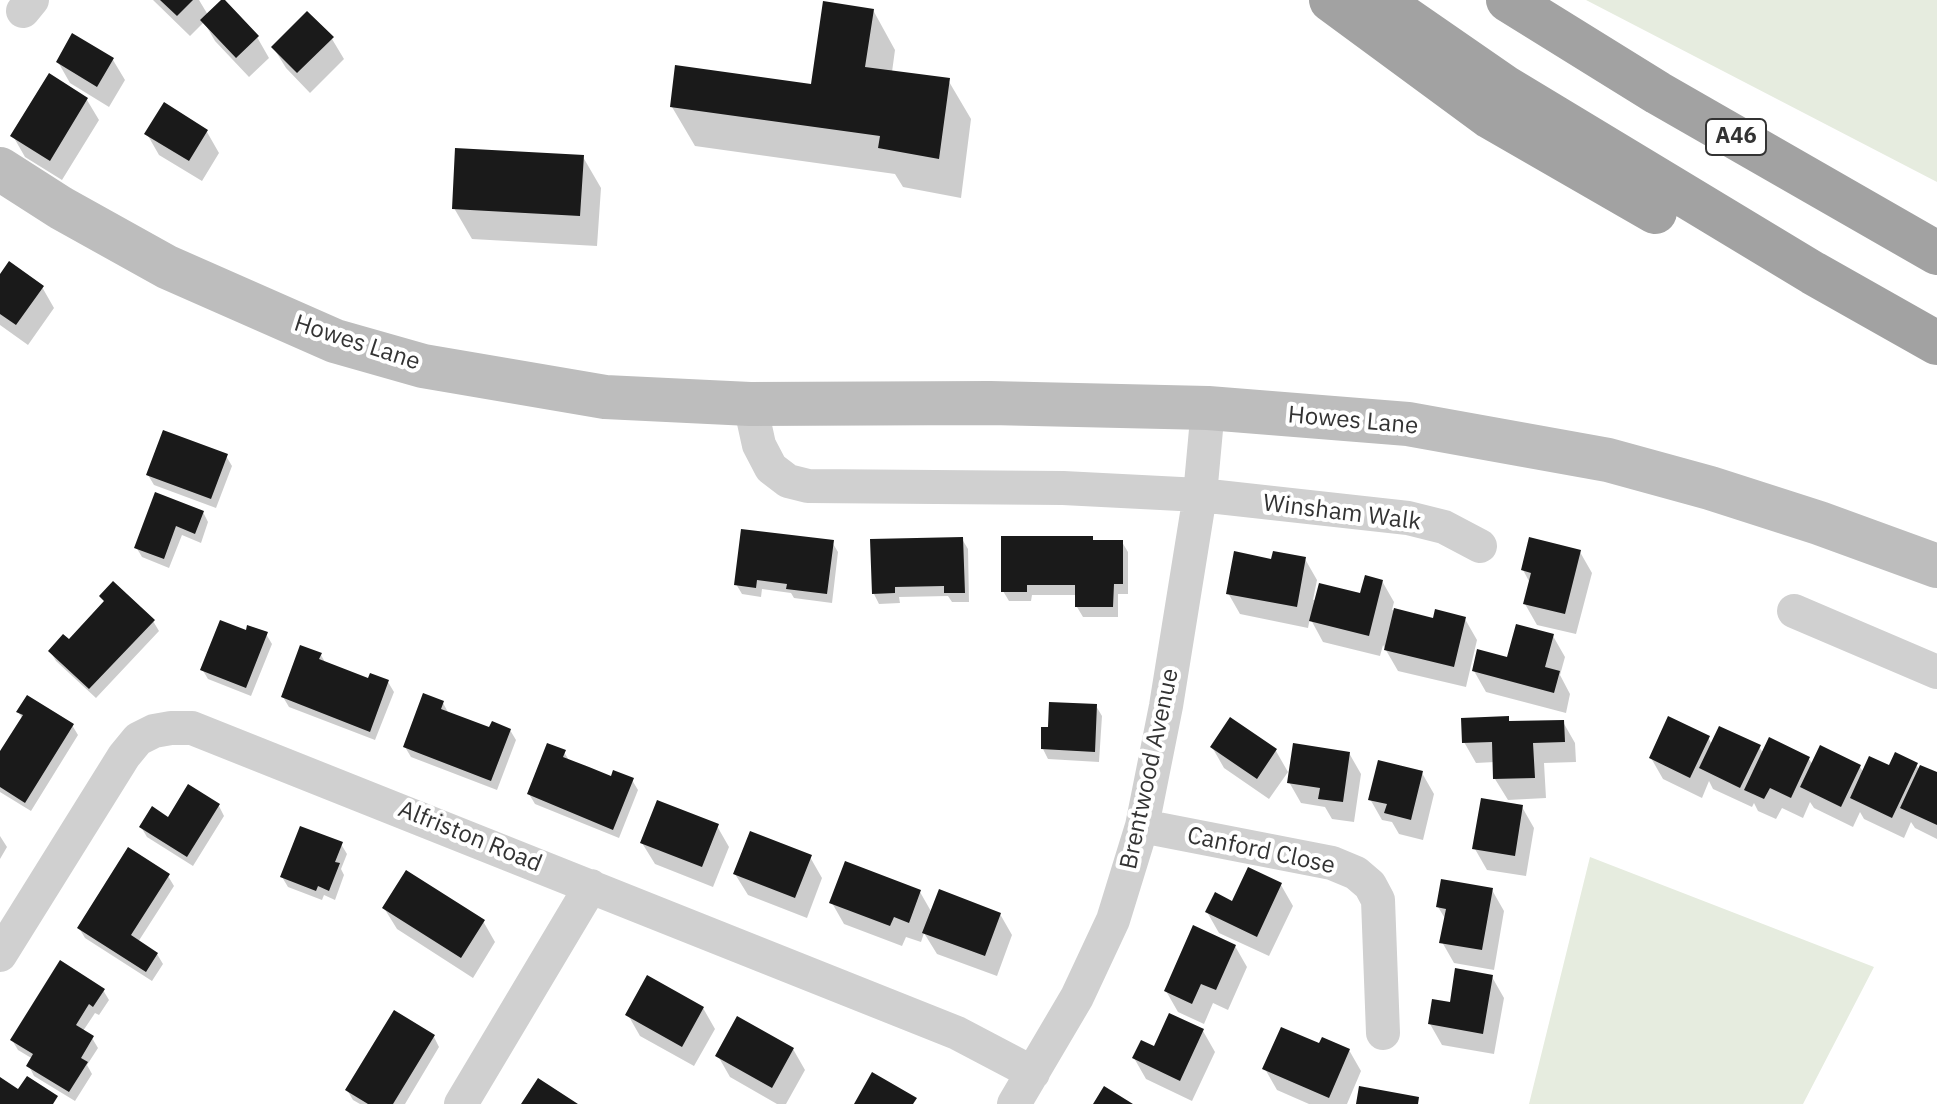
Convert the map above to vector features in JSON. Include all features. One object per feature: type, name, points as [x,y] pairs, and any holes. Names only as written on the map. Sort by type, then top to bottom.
[{"type":"highway","points":[[1331,0],[1490,117],[1693,234],[1813,273]]},
{"type":"highway","points":[[1379,0],[1505,87],[1813,273],[1937,343]]},
{"type":"highway","name":"A46","points":[[1508,0],[1658,93],[1937,253]]},
{"type":"main road","name":"Howes Lane","points":[[0,169],[61,208],[167,267],[335,341],[423,366],[605,397],[750,404],[990,403],[1208,408],[1408,424],[1608,460],[1740,497],[1937,566]]},
{"type":"street","points":[[750,404],[759,445],[771,468],[788,481],[808,486],[1063,488],[1200,495]]},
{"type":"street","name":"Brentwood Avenue","points":[[1014,1104],[1077,997],[1113,920],[1142,826],[1166,706],[1200,495],[1208,408]]},
{"type":"street","name":"Winsham Walk","points":[[1200,495],[1408,518],[1444,527],[1480,546]]},
{"type":"street","points":[[1794,611],[1937,672]]},
{"type":"street","name":"Alfriston Road","points":[[0,955],[124,756],[138,739],[154,731],[192,728],[957,1033],[1033,1073]]},
{"type":"street","name":"Canford Close","points":[[1142,826],[1332,863],[1356,873],[1370,885],[1378,900],[1383,1033]]},
{"type":"street","points":[[461,1104],[591,886]]},
{"type":"shaded area","points":[[1586,0],[1937,0],[1937,182]]},
{"type":"shaded area","points":[[1590,857],[1874,967],[1803,1104],[1529,1104]]},
{"type":"building","points":[[160,0],[193,0],[177,16]]},
{"type":"building","points":[[221,0],[225,0],[259,36],[236,58],[200,20]]},
{"type":"building","points":[[823,1],[874,9],[865,67],[950,78],[939,159],[878,148],[880,136],[670,107],[675,65],[811,84]]},
{"type":"building","points":[[307,11],[334,37],[297,73],[271,47]]},
{"type":"building","points":[[72,33],[114,58],[97,87],[56,62]]},
{"type":"building","points":[[49,73],[88,98],[50,161],[10,136]]},
{"type":"building","points":[[164,102],[208,130],[189,161],[144,134]]},
{"type":"building","points":[[455,148],[584,155],[580,216],[452,209]]},
{"type":"building","points":[[9,261],[44,286],[16,325],[0,314],[0,274]]},
{"type":"building","points":[[163,430],[228,454],[211,499],[146,475]]},
{"type":"building","points":[[155,492],[204,511],[195,534],[176,526],[164,559],[134,548]]},
{"type":"building","points":[[741,529],[834,540],[827,594],[786,589],[787,584],[757,580],[756,588],[734,585]]},
{"type":"building","points":[[1001,536],[1093,536],[1093,540],[1123,540],[1123,584],[1114,584],[1113,607],[1075,607],[1075,585],[1027,585],[1027,592],[1001,592]]},
{"type":"building","points":[[963,537],[965,593],[944,593],[944,586],[895,587],[895,593],[872,594],[870,539]]},
{"type":"building","points":[[1529,537],[1581,550],[1565,614],[1523,604],[1531,573],[1521,570]]},
{"type":"building","points":[[1234,551],[1271,559],[1273,551],[1306,557],[1297,607],[1226,594]]},
{"type":"building","points":[[1365,575],[1383,580],[1369,636],[1309,621],[1319,583],[1360,593]]},
{"type":"building","points":[[113,581],[155,620],[89,689],[48,651],[63,634],[69,639],[104,601],[99,596]]},
{"type":"building","points":[[1394,608],[1433,618],[1435,609],[1466,617],[1454,667],[1384,650]]},
{"type":"building","points":[[220,620],[246,630],[247,625],[268,632],[246,688],[200,670]]},
{"type":"building","points":[[1516,624],[1554,634],[1545,667],[1560,671],[1554,693],[1472,671],[1477,649],[1507,657]]},
{"type":"building","points":[[300,645],[322,653],[319,659],[368,678],[370,673],[389,680],[370,732],[281,697]]},
{"type":"building","points":[[423,693],[444,701],[441,709],[489,727],[492,721],[511,729],[491,781],[403,747]]},
{"type":"building","points":[[27,695],[74,724],[25,803],[0,787],[0,751],[23,715],[16,712]]},
{"type":"building","points":[[1049,702],[1097,704],[1095,752],[1041,749],[1041,727],[1048,727]]},
{"type":"building","points":[[1509,716],[1509,721],[1564,720],[1565,742],[1533,743],[1535,778],[1493,779],[1492,742],[1462,743],[1461,718]]},
{"type":"building","points":[[1668,716],[1710,736],[1690,778],[1649,758]]},
{"type":"building","points":[[1230,717],[1277,749],[1257,779],[1210,747]]},
{"type":"building","points":[[1719,726],[1761,745],[1740,788],[1699,768]]},
{"type":"building","points":[[1769,737],[1810,757],[1791,798],[1770,788],[1764,799],[1744,790]]},
{"type":"building","points":[[547,743],[566,750],[563,757],[611,776],[613,770],[634,778],[613,830],[527,794]]},
{"type":"building","points":[[1293,743],[1350,752],[1343,802],[1318,799],[1320,788],[1287,783]]},
{"type":"building","points":[[1820,745],[1861,765],[1841,807],[1800,787]]},
{"type":"building","points":[[1895,752],[1918,763],[1892,818],[1850,798],[1869,756],[1889,765]]},
{"type":"building","points":[[1378,760],[1423,771],[1411,820],[1384,813],[1387,804],[1368,800]]},
{"type":"building","points":[[1920,765],[1937,772],[1937,825],[1900,808]]},
{"type":"building","points":[[188,784],[220,804],[187,857],[139,827],[152,806],[168,817]]},
{"type":"building","points":[[1481,798],[1523,805],[1515,856],[1472,849]]},
{"type":"building","points":[[657,800],[719,824],[702,867],[640,843]]},
{"type":"building","points":[[300,826],[343,842],[335,862],[340,863],[329,891],[318,886],[316,891],[280,877]]},
{"type":"building","points":[[750,831],[812,855],[795,898],[733,874]]},
{"type":"building","points":[[128,847],[170,874],[131,935],[158,953],[146,972],[77,928]]},
{"type":"building","points":[[845,861],[921,890],[909,923],[894,917],[890,926],[829,903]]},
{"type":"building","points":[[1248,867],[1282,883],[1257,937],[1205,912],[1215,892],[1232,901]]},
{"type":"building","points":[[406,870],[485,920],[461,958],[382,908]]},
{"type":"building","points":[[1441,879],[1493,888],[1482,950],[1439,943],[1446,909],[1436,907]]},
{"type":"building","points":[[939,889],[1001,913],[985,956],[922,933]]},
{"type":"building","points":[[1193,925],[1236,945],[1216,990],[1201,984],[1192,1004],[1164,991]]},
{"type":"building","points":[[60,960],[105,989],[93,1007],[89,1004],[76,1025],[94,1036],[81,1058],[88,1062],[69,1092],[26,1066],[33,1054],[10,1040]]},
{"type":"building","points":[[1455,968],[1493,975],[1483,1034],[1428,1024],[1432,999],[1450,1002]]},
{"type":"building","points":[[647,975],[704,1007],[682,1047],[625,1015]]},
{"type":"building","points":[[394,1010],[435,1035],[393,1104],[368,1104],[345,1090]]},
{"type":"building","points":[[1169,1013],[1204,1029],[1180,1081],[1132,1058],[1141,1040],[1154,1046]]},
{"type":"building","points":[[737,1016],[794,1048],[772,1088],[715,1056]]},
{"type":"building","points":[[1281,1027],[1319,1043],[1322,1037],[1350,1049],[1329,1098],[1262,1069]]},
{"type":"building","points":[[872,1072],[917,1098],[913,1104],[854,1104]]},
{"type":"building","points":[[27,1076],[58,1096],[53,1104],[0,1104],[0,1077],[18,1089]]},
{"type":"building","points":[[538,1078],[578,1104],[521,1104]]},
{"type":"building","points":[[1104,1086],[1133,1104],[1093,1104]]},
{"type":"building","points":[[1359,1086],[1419,1097],[1418,1104],[1356,1104]]}]
